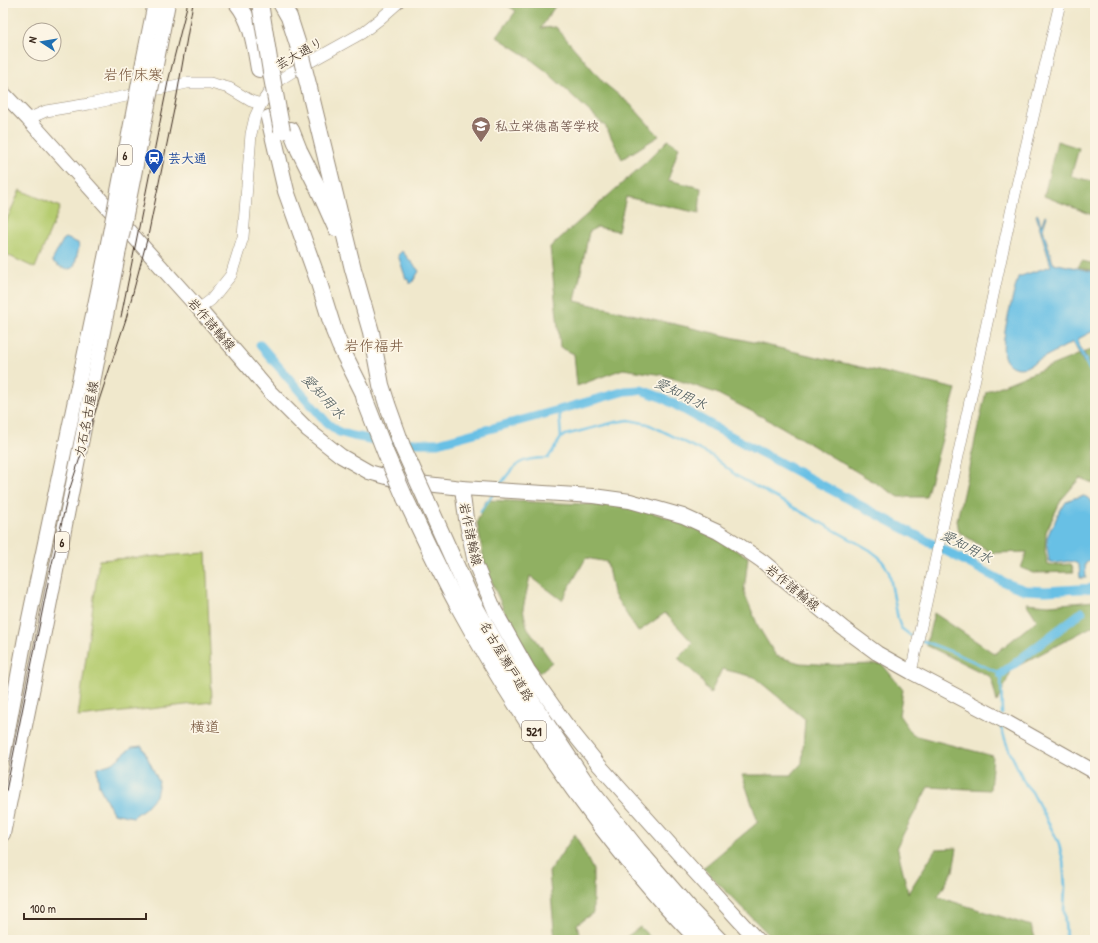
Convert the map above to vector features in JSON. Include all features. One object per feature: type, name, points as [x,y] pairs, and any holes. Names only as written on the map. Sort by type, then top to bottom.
[{"type":"highway","points":[[237,3],[246,16],[250,26],[286,191],[318,280]]},
{"type":"highway","points":[[260,3],[272,78],[286,130],[318,280]]},
{"type":"highway","points":[[267,3],[278,76],[286,115],[286,130],[299,150],[319,190],[353,269]]},
{"type":"highway","points":[[281,3],[289,17],[298,45],[353,269]]},
{"type":"highway","name":"名古屋瀬戸道路","points":[[353,269],[371,332],[381,385],[402,446],[472,602],[505,660],[591,790],[638,850],[691,911],[719,940]]},
{"type":"highway","name":"名古屋瀬戸道路","points":[[318,280],[334,331],[364,396],[386,454],[405,498],[460,609],[494,668],[538,739],[581,800],[627,860],[681,922],[699,940]]},
{"type":"main road","name":"力石名古屋線","points":[[150,63],[155,3]]},
{"type":"main road","name":"力石名古屋線","points":[[3,834],[44,637],[113,249],[150,63],[168,3]]},
{"type":"main road","name":"岩作諸輪線","points":[[3,93],[199,309],[272,393],[308,430],[341,456],[369,472],[401,481],[462,488],[593,496],[630,501],[678,514],[700,523],[736,543],[762,561],[877,653],[1008,723],[1095,772]]},
{"type":"main road","name":"力石名古屋線","points":[[3,757],[25,638],[113,249]]},
{"type":"main road","name":"岩作諸輪線","points":[[462,488],[466,519],[476,563],[495,611],[528,670],[565,723],[598,764],[758,940]]},
{"type":"street","name":"芸大通り","points":[[199,309],[212,300],[231,275],[243,236],[251,134],[255,117],[261,104],[276,82],[362,34],[398,3]]},
{"type":"street","points":[[911,672],[1017,185],[1060,3]]},
{"type":"street","points":[[28,119],[46,111],[89,104],[187,83],[210,83],[229,88],[252,101],[261,104]]},
{"type":"green space","points":[[504,3],[557,3],[541,28],[556,27],[604,83],[631,105],[659,136],[622,159],[606,127],[546,71],[497,37],[516,11]]},
{"type":"green space","points":[[668,140],[679,147],[668,180],[701,188],[699,213],[626,197],[618,231],[597,227],[589,232],[575,301],[956,389],[926,497],[899,497],[780,426],[716,393],[663,375],[623,369],[577,386],[574,354],[560,347],[550,247],[644,164]]},
{"type":"green space","points":[[1057,141],[1079,148],[1071,176],[1095,182],[1095,216],[1044,196]]},
{"type":"green space","points":[[20,190],[60,207],[35,268],[3,253],[3,228]]},
{"type":"green space","points":[[1082,261],[1095,264],[1095,271],[1078,267]]},
{"type":"green space","points":[[1095,348],[1095,484],[1080,478],[1061,500],[1046,532],[1045,552],[1048,564],[1071,564],[1074,572],[1034,573],[1021,568],[1027,552],[992,553],[959,532],[957,520],[986,392]]},
{"type":"green space","points":[[486,500],[630,506],[692,525],[748,557],[744,592],[758,626],[776,656],[800,663],[836,665],[882,664],[903,690],[899,715],[913,735],[993,756],[990,790],[928,787],[897,846],[908,893],[936,849],[957,848],[953,871],[938,897],[1031,926],[1036,940],[774,940],[703,868],[758,822],[742,775],[791,775],[802,763],[805,719],[754,677],[722,669],[710,694],[699,677],[678,658],[693,643],[665,613],[638,632],[613,593],[607,562],[586,558],[562,600],[530,576],[523,609],[527,627],[552,662],[539,673],[509,622],[485,566],[477,522]]},
{"type":"green space","points":[[206,553],[212,702],[78,717],[99,560]]},
{"type":"green space","points":[[1095,601],[1095,625],[1012,669],[997,702],[991,677],[926,645],[934,613],[995,654],[1037,620],[1026,603],[1049,605]]},
{"type":"green space","points":[[575,834],[593,870],[593,913],[577,924],[580,939],[588,940],[555,940],[549,872]]},
{"type":"green space","points":[[640,927],[653,940],[622,940]]},
{"type":"water","points":[[1038,214],[1041,226],[1045,215],[1047,216],[1043,229],[1053,263],[1095,272],[1095,330],[1078,339],[1078,343],[1088,361],[1084,363],[1073,342],[1026,367],[1014,367],[1005,359],[1003,352],[1005,331],[1018,277],[1051,266],[1036,215]]},
{"type":"water","points":[[66,238],[78,243],[79,247],[74,267],[68,269],[52,261],[63,240]]},
{"type":"water","points":[[402,251],[419,271],[412,283],[409,283],[408,279],[406,279],[398,255]]},
{"type":"water","points":[[1084,496],[1090,499],[1093,503],[1096,528],[1095,561],[1089,561],[1085,564],[1086,578],[1080,578],[1079,565],[1075,562],[1067,561],[1053,563],[1049,561],[1047,538],[1060,509],[1066,502],[1071,499]]},
{"type":"water","points":[[142,746],[159,782],[156,796],[145,808],[133,817],[113,813],[99,786],[97,768],[113,763],[132,747]]},
{"type":"waterway","name":"愛知用水","points":[[260,345],[327,423],[339,432],[385,442],[438,443],[625,391],[641,390],[663,398],[745,444],[1006,583],[1025,590],[1046,591],[1095,588]]},
{"type":"waterway","points":[[1084,359],[1095,381]]},
{"type":"waterway","points":[[559,410],[561,438]]},
{"type":"waterway","points":[[500,485],[519,463],[531,459],[548,458],[561,438],[565,435],[629,420],[648,424],[712,456],[737,476],[870,550],[879,557],[889,572],[901,628],[915,637]]},
{"type":"waterway","points":[[480,512],[493,494]]},
{"type":"waterway","points":[[1001,674],[1082,612]]},
{"type":"waterway","points":[[921,640],[1001,674],[1002,714]]},
{"type":"waterway","points":[[1001,725],[1009,750],[1026,785],[1032,792],[1058,841],[1063,860],[1065,886],[1064,911],[1066,936],[1069,940]]},
{"type":"tram line","points":[[3,806],[51,568],[69,491],[126,319],[148,236],[177,95],[193,3]]},
{"type":"tram line","points":[[121,317],[168,82],[187,6]]},
{"type":"place","name":"私立栄徳高等学校","points":[[481,143]]},
{"type":"place","name":"芸大通","points":[[154,175]]},
{"type":"district","name":"岩作床寒","points":[[133,74]]},
{"type":"district","name":"岩作福井","points":[[374,345]]},
{"type":"district","name":"横道","points":[[205,726]]}]
